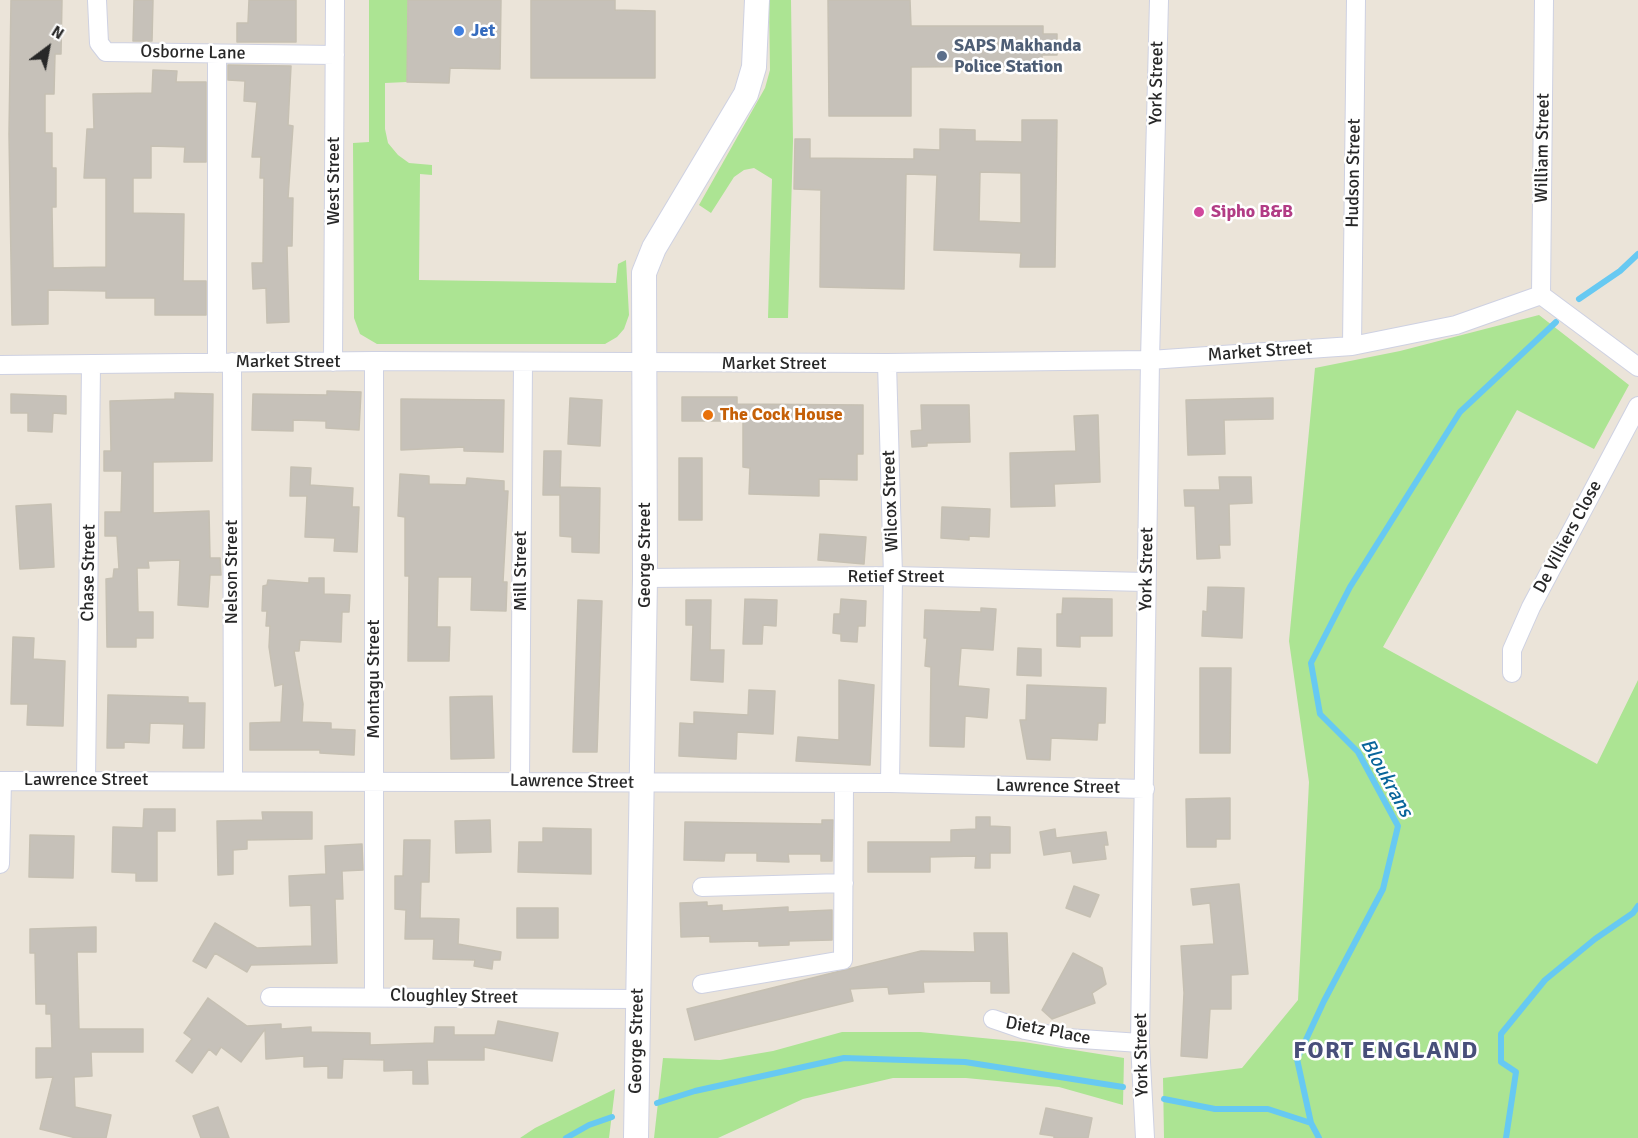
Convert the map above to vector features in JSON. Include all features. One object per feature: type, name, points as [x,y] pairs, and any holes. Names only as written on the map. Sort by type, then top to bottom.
[{"type":"main road","name":"George Street","points":[[636,1138],[645,578],[645,273],[647,262],[746,94],[754,67],[757,0]]},
{"type":"street","name":"Osborne Lane","points":[[97,0],[99,43],[106,51],[335,56]]},
{"type":"street","name":"West Street","points":[[333,362],[335,0]]},
{"type":"street","name":"York Street","points":[[1144,1138],[1140,1043],[1146,582],[1159,0]]},
{"type":"street","name":"Hudson Street","points":[[1352,346],[1356,0]]},
{"type":"street","name":"William Street","points":[[1541,295],[1545,0]]},
{"type":"street","name":"Nelson Street","points":[[217,54],[233,781]]},
{"type":"street","name":"Market Street","points":[[0,365],[91,366],[374,361],[644,364],[1150,360],[1352,346],[1456,325],[1541,295]]},
{"type":"street","points":[[1541,295],[1638,367]]},
{"type":"street","name":"Montagu Street","points":[[374,361],[374,996]]},
{"type":"street","name":"Mill Street","points":[[520,781],[523,362]]},
{"type":"street","name":"Wilcox Street","points":[[887,363],[893,576],[890,783]]},
{"type":"street","name":"Chase Street","points":[[86,780],[91,366]]},
{"type":"street","name":"De Villiers Close","points":[[1512,673],[1512,650],[1531,607],[1638,406]]},
{"type":"street","name":"Retief Street","points":[[645,578],[893,576],[1146,582]]},
{"type":"street","name":"Lawrence Street","points":[[1,781],[374,780],[642,784],[890,783],[1145,789]]},
{"type":"street","points":[[0,864],[1,781]]},
{"type":"street","points":[[702,984],[839,962],[844,956],[844,783]]},
{"type":"street","points":[[702,887],[844,883]]},
{"type":"street","name":"Cloughley Street","points":[[270,997],[638,999]]},
{"type":"street","name":"Dietz Place","points":[[993,1019],[1067,1038],[1140,1043]]},
{"type":"green space","points":[[369,0],[408,0],[407,82],[385,83],[385,129],[388,143],[398,155],[409,163],[432,165],[432,175],[420,174],[419,280],[616,283],[618,264],[626,260],[629,315],[624,329],[617,337],[605,344],[377,344],[360,334],[354,318],[353,143],[369,142]]},
{"type":"green space","points":[[769,0],[791,0],[793,141],[788,318],[768,318],[772,179],[754,168],[744,170],[734,177],[711,213],[699,205],[765,88],[770,70]]},
{"type":"green space","points":[[1539,315],[1629,385],[1594,449],[1517,410],[1383,647],[1597,764],[1638,680],[1638,1138],[1164,1138],[1163,1078],[1242,1068],[1298,1000],[1309,782],[1289,641],[1315,368],[1400,351]]},
{"type":"green space","points":[[842,1032],[920,1032],[1024,1042],[1124,1058],[1123,1105],[1059,1087],[966,1078],[893,1078],[803,1099],[718,1138],[654,1138],[663,1058],[720,1060],[773,1051]]},
{"type":"green space","points":[[615,1089],[609,1138],[520,1138],[535,1128]]},
{"type":"building","points":[[11,0],[62,0],[61,54],[55,54],[54,94],[45,94],[45,133],[52,133],[52,168],[56,168],[56,207],[52,207],[53,268],[106,267],[106,178],[84,178],[87,129],[94,129],[93,94],[152,93],[153,70],[177,71],[176,82],[206,82],[206,162],[184,162],[185,147],[151,146],[151,178],[133,178],[133,213],[184,214],[183,281],[206,281],[206,315],[155,315],[155,298],[106,298],[106,291],[48,290],[48,324],[12,325],[9,134]]},
{"type":"building","points":[[134,0],[153,0],[152,41],[133,41]]},
{"type":"building","points":[[249,0],[296,0],[296,42],[237,42],[237,23],[248,23]]},
{"type":"building","points":[[408,0],[501,0],[500,69],[450,68],[449,83],[407,82]]},
{"type":"building","points":[[531,0],[615,0],[615,10],[655,11],[655,78],[531,78]]},
{"type":"building","points":[[828,0],[910,0],[911,26],[1043,26],[1043,34],[1057,34],[1057,55],[1042,55],[1042,66],[911,67],[911,116],[829,116]]},
{"type":"building","points":[[228,65],[291,66],[288,125],[293,126],[288,198],[293,198],[292,246],[287,246],[289,322],[267,323],[266,288],[253,289],[252,263],[263,263],[264,178],[260,178],[261,157],[252,157],[257,102],[244,101],[245,81],[228,80]]},
{"type":"building","points":[[1022,120],[1057,120],[1055,267],[1020,267],[1021,253],[934,250],[937,175],[906,174],[904,289],[820,287],[821,190],[794,189],[795,139],[810,139],[810,158],[914,159],[914,149],[940,150],[940,129],[975,130],[975,141],[1022,142]],"holes":[[[980,172],[1021,173],[1021,223],[979,221]]]},
{"type":"building","points":[[327,391],[361,392],[359,430],[326,428],[326,421],[293,420],[293,431],[252,430],[253,394],[327,395]]},
{"type":"building","points":[[175,393],[213,394],[212,461],[153,462],[153,513],[209,511],[210,558],[220,558],[221,575],[210,575],[208,607],[178,605],[180,560],[148,561],[149,568],[137,568],[138,612],[153,612],[153,638],[136,638],[136,647],[107,647],[106,579],[113,578],[114,569],[119,569],[117,536],[105,536],[105,512],[121,512],[122,471],[104,471],[104,451],[111,451],[110,401],[175,399]]},
{"type":"building","points":[[11,394],[66,396],[66,414],[53,413],[52,432],[28,431],[28,413],[11,413]]},
{"type":"building","points":[[682,397],[737,397],[737,404],[863,405],[863,454],[857,454],[857,480],[819,479],[819,496],[749,494],[750,468],[743,467],[743,421],[682,421]]},
{"type":"building","points":[[570,398],[602,400],[600,446],[568,444]]},
{"type":"building","points":[[1273,398],[1273,419],[1224,420],[1225,454],[1188,455],[1186,400]]},
{"type":"building","points":[[401,399],[504,400],[503,452],[464,451],[464,447],[401,450]]},
{"type":"building","points":[[921,405],[969,405],[970,442],[927,443],[927,446],[912,447],[911,431],[922,430]]},
{"type":"building","points":[[1098,415],[1100,482],[1054,484],[1055,506],[1011,507],[1010,453],[1076,451],[1074,416]]},
{"type":"building","points":[[544,451],[561,451],[560,487],[600,488],[599,553],[572,552],[572,537],[560,536],[560,495],[543,495]]},
{"type":"building","points":[[679,458],[702,458],[702,520],[679,520]]},
{"type":"building","points":[[291,467],[311,468],[310,485],[353,488],[352,507],[359,507],[357,552],[334,551],[335,538],[305,537],[307,496],[290,496]]},
{"type":"building","points":[[400,474],[429,476],[429,484],[466,485],[467,478],[504,481],[504,491],[508,491],[503,582],[507,582],[506,611],[471,610],[472,577],[438,577],[437,627],[450,627],[449,661],[408,661],[409,576],[405,576],[405,517],[398,516]]},
{"type":"building","points":[[1219,477],[1251,477],[1252,503],[1229,504],[1230,545],[1219,545],[1220,558],[1197,559],[1195,506],[1185,506],[1184,490],[1220,490]]},
{"type":"building","points":[[51,504],[54,567],[20,569],[16,506]]},
{"type":"building","points":[[942,507],[990,509],[989,537],[969,536],[969,540],[941,538]]},
{"type":"building","points":[[820,534],[866,537],[864,564],[818,560]]},
{"type":"building","points":[[309,578],[324,578],[324,594],[350,595],[349,612],[342,612],[341,642],[300,640],[299,651],[294,651],[303,704],[302,722],[331,723],[331,729],[355,730],[354,755],[320,753],[320,750],[250,750],[250,723],[281,722],[283,684],[275,686],[269,647],[270,626],[266,626],[267,611],[262,611],[263,586],[267,585],[268,580],[309,583]]},
{"type":"building","points":[[1208,587],[1244,588],[1242,638],[1202,636],[1203,611],[1207,612]]},
{"type":"building","points":[[1063,598],[1112,599],[1112,636],[1080,636],[1080,647],[1057,646],[1057,614],[1062,614]]},
{"type":"building","points":[[745,599],[777,600],[776,626],[763,625],[762,644],[743,644]]},
{"type":"building","points":[[841,599],[866,601],[865,626],[858,626],[857,642],[841,641],[841,634],[833,633],[834,614],[840,614]]},
{"type":"building","points":[[578,600],[602,601],[597,752],[573,752]]},
{"type":"building","points":[[686,600],[711,600],[710,650],[724,650],[723,682],[691,680],[693,625],[686,625]]},
{"type":"building","points":[[981,608],[996,609],[993,650],[961,648],[958,686],[989,689],[987,718],[965,716],[964,747],[930,746],[931,667],[925,666],[927,638],[924,638],[925,610],[981,612]]},
{"type":"building","points":[[13,637],[34,638],[33,659],[65,661],[63,726],[27,725],[28,704],[11,704]]},
{"type":"building","points":[[1018,648],[1041,649],[1041,676],[1017,675]]},
{"type":"building","points":[[1200,668],[1231,668],[1230,753],[1200,753]]},
{"type":"building","points":[[839,680],[874,685],[870,765],[796,761],[798,737],[839,740]]},
{"type":"building","points":[[1027,685],[1106,688],[1105,723],[1098,723],[1097,740],[1051,738],[1050,760],[1027,759],[1020,720],[1026,720]]},
{"type":"building","points":[[749,690],[775,691],[773,734],[737,732],[736,759],[679,756],[680,723],[694,724],[694,712],[748,715]]},
{"type":"building","points":[[108,695],[188,697],[188,703],[205,703],[204,748],[183,748],[184,724],[150,723],[149,743],[124,742],[124,748],[107,748]]},
{"type":"building","points":[[492,696],[494,758],[451,759],[450,697]]},
{"type":"building","points":[[1230,798],[1230,839],[1216,839],[1216,847],[1187,847],[1186,799]]},
{"type":"building","points":[[144,809],[175,809],[175,831],[157,831],[157,881],[136,881],[136,873],[112,872],[113,827],[143,828]]},
{"type":"building","points":[[262,812],[312,812],[312,839],[247,840],[247,849],[233,850],[233,874],[218,875],[217,821],[263,820]]},
{"type":"building","points":[[976,817],[990,817],[990,826],[1010,827],[1010,853],[990,853],[990,868],[975,868],[976,856],[930,857],[930,872],[868,872],[868,842],[951,842],[951,830],[976,829]]},
{"type":"building","points":[[490,820],[491,852],[456,853],[455,821]]},
{"type":"building","points":[[822,820],[833,820],[832,861],[821,861],[821,854],[788,854],[789,862],[757,861],[757,853],[725,853],[724,861],[684,860],[685,822],[822,824]]},
{"type":"building","points":[[543,828],[591,829],[591,874],[518,872],[519,842],[543,842]]},
{"type":"building","points":[[1055,829],[1056,838],[1106,832],[1108,845],[1104,845],[1106,859],[1073,863],[1071,851],[1044,855],[1040,832]]},
{"type":"building","points":[[30,835],[74,836],[73,878],[29,877]]},
{"type":"building","points":[[404,840],[430,840],[429,882],[421,882],[420,918],[459,919],[458,944],[501,952],[500,960],[493,960],[492,969],[474,966],[475,960],[433,959],[434,939],[405,939],[406,910],[395,909],[395,876],[403,876]]},
{"type":"building","points":[[362,844],[363,870],[342,871],[343,899],[335,899],[337,963],[251,965],[247,972],[215,953],[206,968],[193,961],[215,923],[257,948],[312,946],[311,905],[290,906],[289,876],[326,874],[325,846]]},
{"type":"building","points":[[1239,884],[1248,974],[1231,975],[1231,1009],[1210,1009],[1207,1058],[1181,1056],[1184,993],[1181,946],[1214,944],[1210,903],[1193,905],[1191,889]]},
{"type":"building","points":[[1074,886],[1099,895],[1090,917],[1066,908]]},
{"type":"building","points":[[707,902],[707,906],[722,905],[722,911],[788,907],[788,912],[832,910],[832,940],[789,941],[789,945],[759,946],[759,941],[710,942],[710,936],[681,937],[680,903]]},
{"type":"building","points":[[517,908],[558,908],[558,938],[517,938]]},
{"type":"building","points":[[96,927],[96,952],[77,952],[79,1029],[143,1029],[143,1052],[91,1052],[92,1076],[74,1077],[75,1107],[111,1115],[106,1138],[76,1138],[40,1129],[53,1077],[36,1078],[36,1048],[52,1048],[51,1014],[46,1014],[46,1004],[36,1004],[35,953],[30,953],[30,929]]},
{"type":"building","points":[[974,933],[1007,933],[1009,993],[991,993],[991,981],[923,982],[924,992],[889,994],[888,987],[850,989],[853,1001],[695,1040],[687,1009],[921,951],[975,952]]},
{"type":"building","points":[[1073,953],[1102,968],[1106,984],[1092,993],[1095,1003],[1052,1019],[1042,1010]]},
{"type":"building","points":[[208,998],[247,1026],[281,1024],[281,1029],[311,1027],[311,1032],[370,1033],[370,1045],[434,1043],[435,1027],[454,1027],[454,1035],[495,1035],[498,1021],[558,1033],[552,1061],[484,1047],[484,1060],[427,1060],[428,1084],[413,1084],[413,1070],[384,1071],[384,1060],[343,1059],[342,1078],[328,1078],[328,1066],[304,1067],[304,1056],[266,1059],[265,1029],[241,1062],[221,1047],[216,1055],[209,1049],[192,1073],[176,1061],[192,1039],[184,1033]]},
{"type":"building","points":[[218,1107],[229,1138],[201,1138],[193,1116]]},
{"type":"building","points":[[1046,1108],[1092,1118],[1088,1138],[1054,1138],[1054,1136],[1040,1134]]},
{"type":"waterway","name":"Bloukrans","points":[[1579,299],[1620,271],[1638,254]]},
{"type":"waterway","name":"Bloukrans","points":[[1319,1138],[1311,1123],[1297,1059],[1324,1001],[1383,889],[1398,826],[1358,752],[1320,714],[1311,663],[1350,587],[1460,412],[1556,322]]},
{"type":"waterway","points":[[1506,1138],[1516,1072],[1501,1062],[1501,1034],[1545,980],[1595,939],[1633,913],[1638,906]]},
{"type":"waterway","points":[[657,1103],[695,1091],[844,1058],[965,1062],[1123,1087]]},
{"type":"waterway","points":[[1164,1099],[1215,1109],[1268,1109],[1311,1123]]},
{"type":"waterway","points":[[566,1138],[589,1125],[612,1117]]},
{"type":"place","name":"Jet","points":[[459,31]]},
{"type":"place","name":"SAPS Makhanda Police Station","points":[[942,56]]},
{"type":"place","name":"Sipho B&B","points":[[1199,212]]},
{"type":"place","name":"The Cock House","points":[[708,415]]},
{"type":"district","name":"FORT ENGLAND","points":[[1386,1052]]}]
